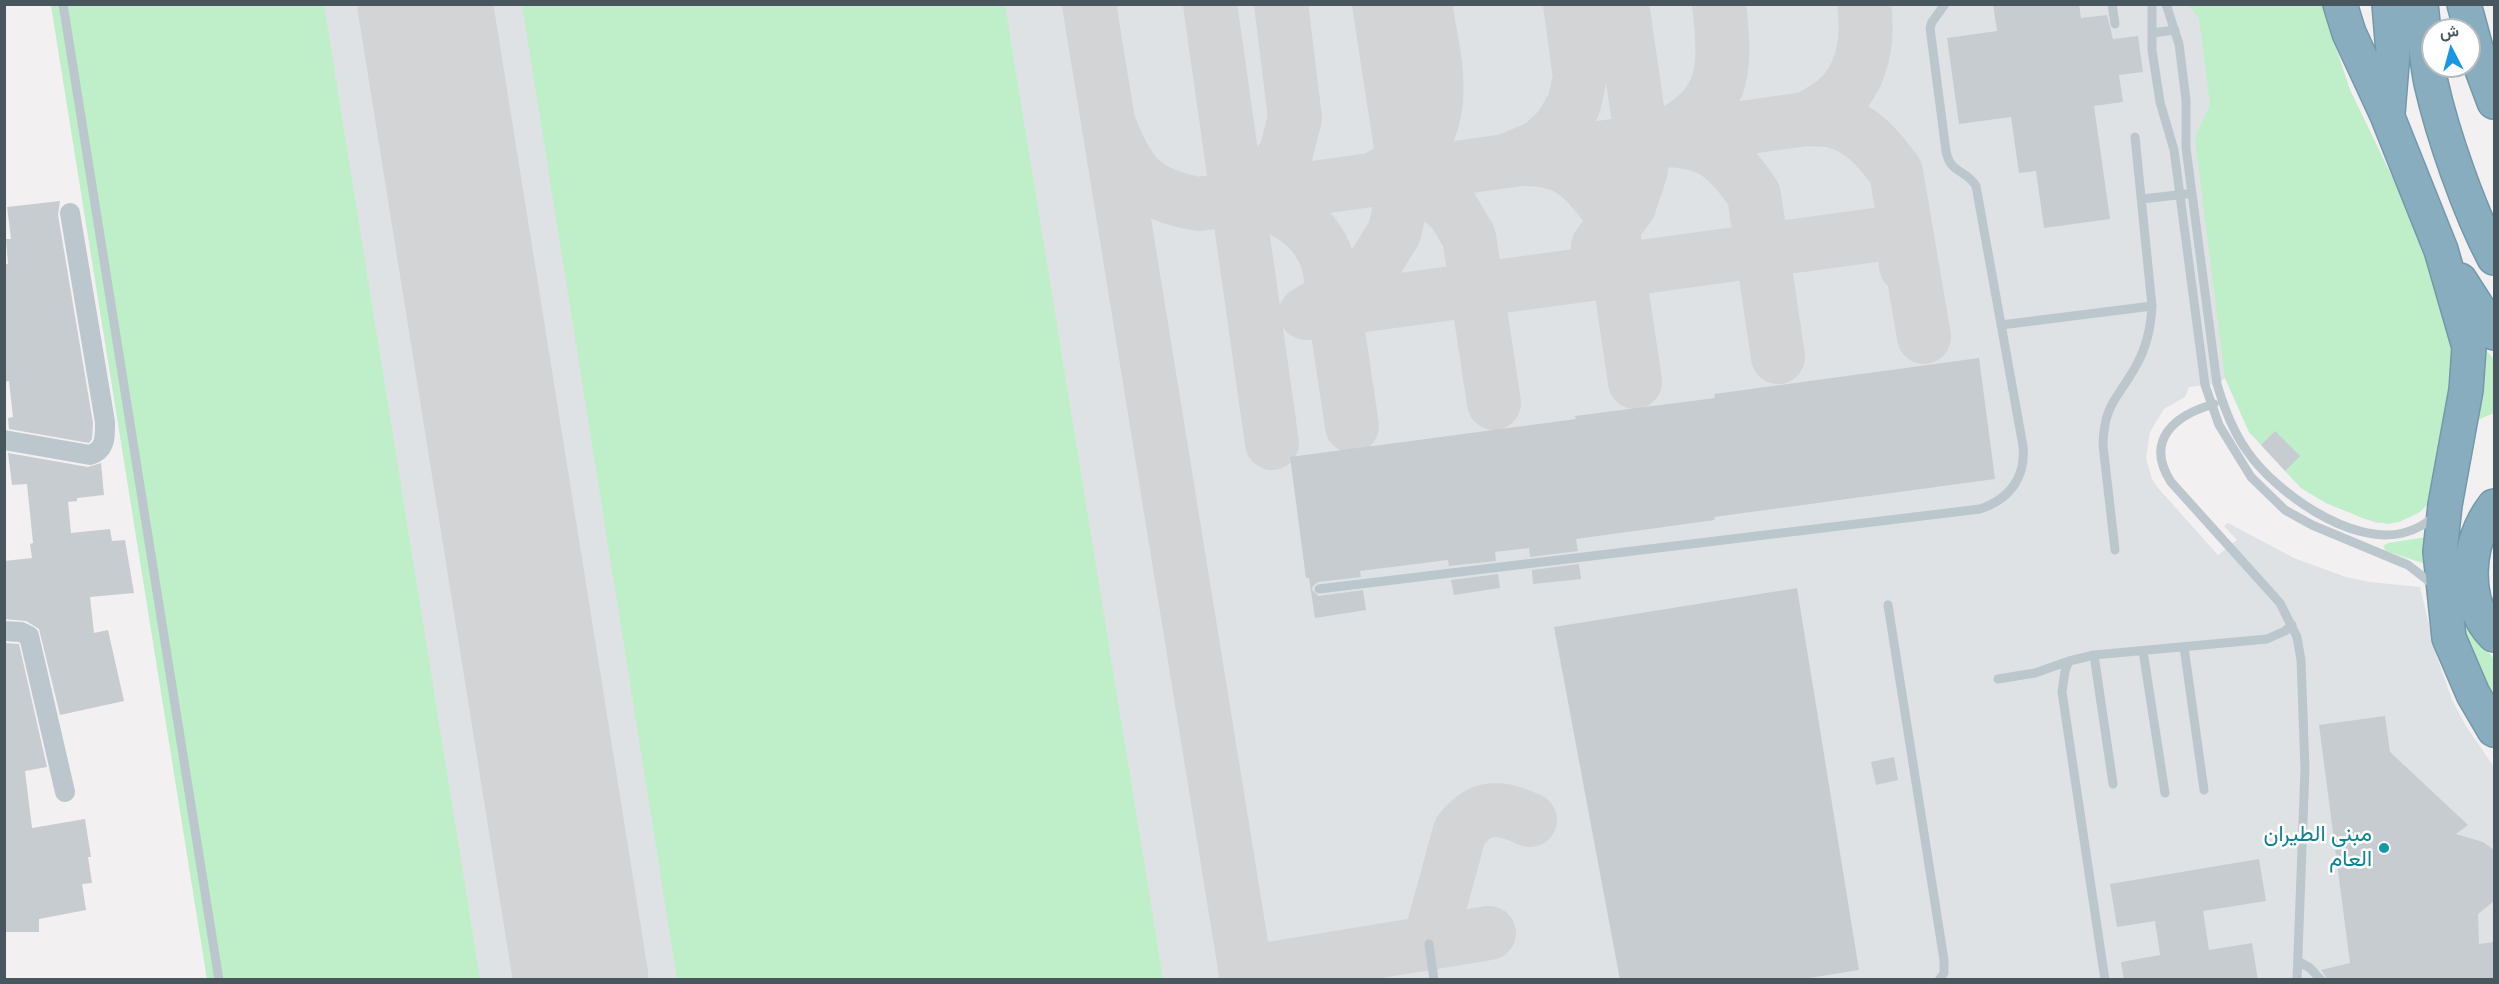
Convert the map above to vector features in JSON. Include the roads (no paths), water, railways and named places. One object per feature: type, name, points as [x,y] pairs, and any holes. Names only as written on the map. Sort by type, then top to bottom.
[{"type":"highway","points":[[2340,4],[2349,33],[2388,115],[2441,250],[2469,347],[2466,390],[2445,505],[2440,552],[2449,638],[2473,694],[2494,730]]},
{"type":"highway","points":[[2388,115],[2393,52],[2389,4]]},
{"type":"highway","points":[[2421,4],[2431,82],[2474,214],[2494,258]]},
{"type":"highway","points":[[2464,4],[2482,70],[2494,102]]},
{"type":"highway","points":[[2444,78],[2494,201]]},
{"type":"highway","points":[[2441,250],[2494,333]]},
{"type":"highway","points":[[2488,629],[2472,594],[2471,563],[2478,535],[2494,506]]},
{"type":"street","points":[[4,440],[90,455],[101,449],[105,440],[105,422],[70,213]]},
{"type":"street","points":[[4,631],[21,632],[29,636],[65,792]]},
{"type":"lane","points":[[63,4],[219,980]]},
{"type":"lane","points":[[1319,589],[1980,509],[1992,505],[2012,490],[2022,469],[2024,457],[1976,186],[1972,180],[1950,164],[1946,151],[1930,28],[1945,4]]},
{"type":"lane","points":[[2112,4],[2115,24]]},
{"type":"lane","points":[[2152,4],[2152,33],[2160,102],[2173,144],[2205,385],[2210,405],[2219,425],[2242,464],[2272,500],[2312,525],[2408,565],[2431,582],[2445,600]]},
{"type":"lane","points":[[2166,4],[2175,30],[2186,100],[2185,140],[2217,384],[2237,436],[2259,467],[2286,492],[2317,513],[2364,532],[2390,535],[2403,533],[2421,526],[2445,505]]},
{"type":"lane","points":[[2152,33],[2175,30]]},
{"type":"lane","points":[[2115,550],[2103,445],[2104,430],[2112,402],[2144,351],[2152,306],[2135,137]]},
{"type":"lane","points":[[2142,199],[2192,194]]},
{"type":"lane","points":[[2001,325],[2152,306]]},
{"type":"lane","points":[[2222,402],[2210,405],[2173,423],[2161,446],[2162,465],[2171,482],[2280,603],[2292,625],[2301,660],[2305,741],[2297,978]]},
{"type":"lane","points":[[1888,604],[1944,960],[1944,973],[1939,980]]},
{"type":"lane","points":[[1998,678],[2035,673],[2069,661],[2094,656],[2267,639],[2285,631],[2292,625]]},
{"type":"lane","points":[[2184,647],[2204,790]]},
{"type":"lane","points":[[2143,651],[2164,793]]},
{"type":"lane","points":[[2094,656],[2113,784]]},
{"type":"lane","points":[[2069,661],[2065,670],[2062,692],[2105,980]]},
{"type":"lane","points":[[1429,944],[1434,980]]},
{"type":"lane","points":[[2298,961],[2310,968],[2321,980]]},
{"type":"place","name":"مبنى الطيران العام","points":[[2384,848]]}]
